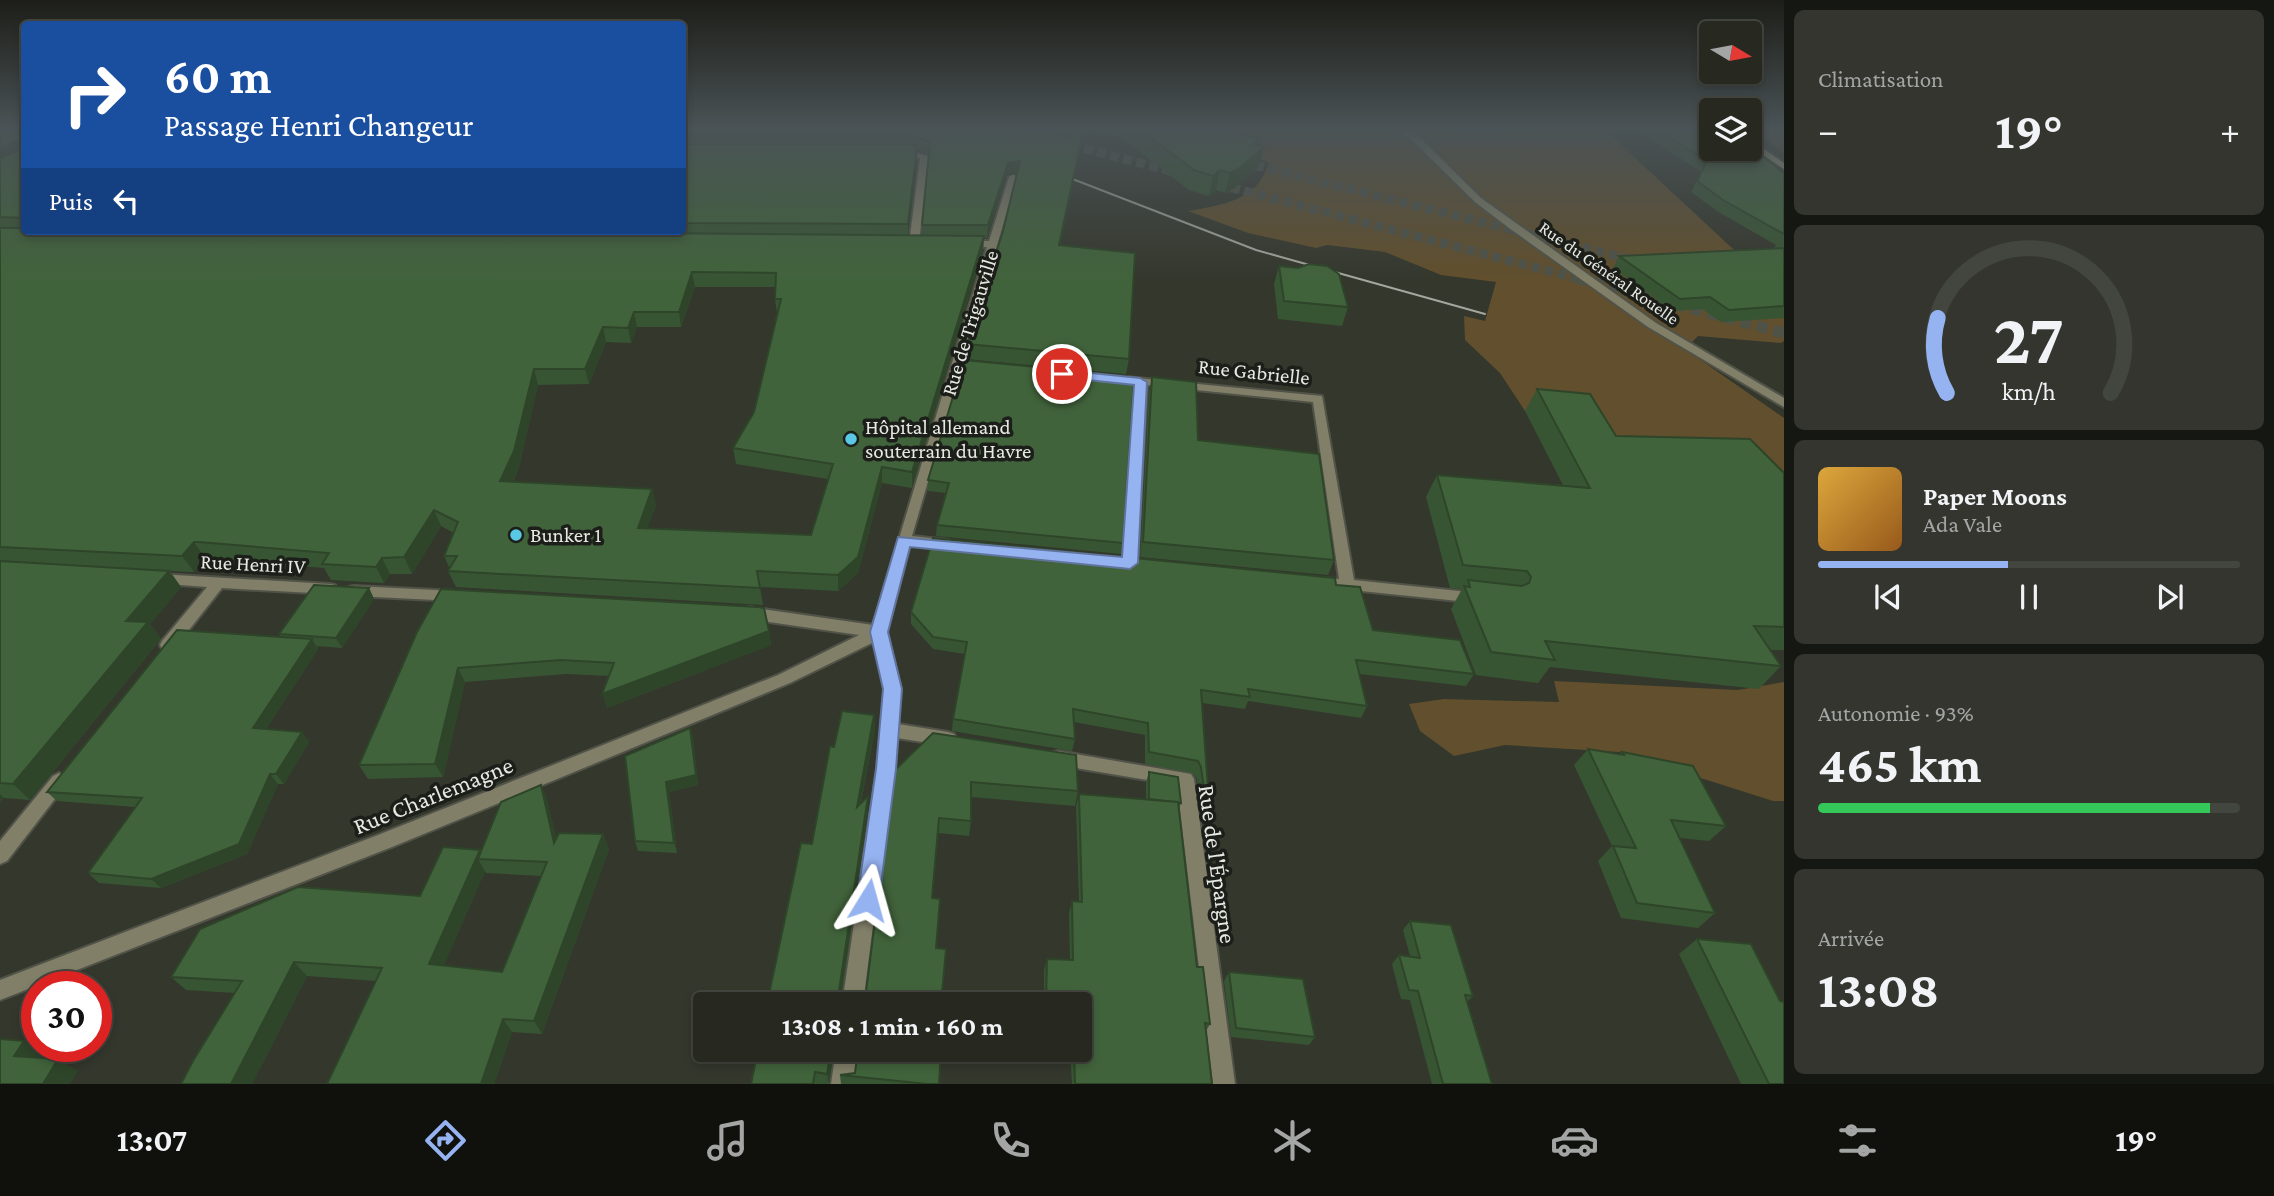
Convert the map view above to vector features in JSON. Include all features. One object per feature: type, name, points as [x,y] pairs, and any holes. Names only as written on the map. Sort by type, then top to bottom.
[{"type":"street","points":[[914,244],[922,178]]},
{"type":"street","name":"Rue de Trigauville","points":[[855,992],[890,730],[892,689],[879,632],[904,541],[964,364],[1013,178]]},
{"type":"street","name":"Rue du Général Rouelle","points":[[1455,178],[1478,200],[1652,325],[1784,403]]},
{"type":"street","points":[[901,244],[926,244]]},
{"type":"street","points":[[951,244],[994,244]]},
{"type":"street","name":"Rue Gabrielle","points":[[1101,378],[1318,399],[1347,585]]},
{"type":"street","points":[[1130,563],[1140,382]]},
{"type":"street","points":[[904,541],[964,547]]},
{"type":"street","name":"Rue Henri IV","points":[[137,578],[468,597]]},
{"type":"street","points":[[1306,581],[1493,600]]},
{"type":"street","points":[[156,659],[218,583]]},
{"type":"street","points":[[732,612],[879,632]]},
{"type":"street","name":"Rue Charlemagne","points":[[3,992],[784,679],[879,632]]},
{"type":"street","points":[[890,730],[970,743]]},
{"type":"street","name":"Rue de l'Épargne","points":[[1037,754],[1185,779],[1224,1084]]},
{"type":"street","points":[[0,855],[69,768]]},
{"type":"street","points":[[842,1084],[845,1062]]},
{"type":"shaded area","points":[[1262,178],[1656,178],[1747,262],[1784,316],[1784,341],[1781,343],[1698,336],[1685,349],[1784,418],[1784,514],[1621,459],[1577,416],[1525,411],[1500,373],[1465,340],[1464,316],[1485,321],[1496,282],[1441,275],[1385,252],[1327,245],[1316,248],[1248,233],[1188,211],[1237,199],[1256,186]]},
{"type":"shaded area","points":[[1554,681],[1738,690],[1784,682],[1784,801],[1773,801],[1619,752],[1505,745],[1454,756],[1420,731],[1409,704],[1444,699],[1559,702]]},
{"type":"building","points":[[0,178],[21,178],[21,218],[0,217]]},
{"type":"building","points":[[686,178],[913,178],[908,224],[686,223]]},
{"type":"building","points":[[927,178],[1003,178],[988,225],[922,225]]},
{"type":"building","points":[[1016,178],[1073,178],[1059,245],[1135,253],[1129,359],[967,344],[1003,231]]},
{"type":"building","points":[[1699,178],[1784,178],[1784,234],[1723,200],[1697,181]]},
{"type":"building","points":[[0,228],[21,228],[21,235],[686,233],[984,236],[912,472],[882,467],[858,557],[838,575],[757,571],[760,588],[448,571],[457,556],[444,556],[458,522],[434,510],[404,557],[382,558],[376,567],[322,564],[329,553],[199,542],[194,542],[182,556],[0,547]],"holes":[[[692,272],[776,273],[775,299],[781,299],[754,412],[733,448],[833,464],[811,535],[638,528],[652,489],[500,481],[514,451],[534,369],[585,369],[603,327],[628,328],[634,312],[679,312]]]},
{"type":"building","points":[[1784,248],[1784,306],[1729,310],[1710,297],[1680,299],[1619,256]]},
{"type":"building","points":[[1309,264],[1327,266],[1339,274],[1348,307],[1284,301],[1279,266],[1298,268]]},
{"type":"building","points":[[964,360],[1127,376],[1134,379],[1123,543],[937,525],[949,483],[928,480]]},
{"type":"building","points":[[1152,377],[1196,382],[1198,440],[1319,454],[1334,560],[1143,542]]},
{"type":"building","points":[[1537,389],[1590,394],[1616,436],[1750,439],[1784,473],[1784,627],[1754,626],[1781,666],[1545,641],[1555,660],[1491,652],[1464,586],[1470,587],[1468,580],[1522,586],[1529,583],[1531,577],[1527,571],[1463,565],[1437,475],[1590,488]]},
{"type":"building","points":[[933,538],[1335,578],[1336,585],[1360,587],[1373,630],[1460,640],[1474,674],[1356,660],[1367,706],[1248,689],[1250,697],[1201,690],[1209,803],[1206,803],[1198,761],[1149,752],[1148,723],[1073,709],[1075,739],[953,719],[967,642],[933,637],[911,612]]},
{"type":"building","points":[[0,561],[169,571],[126,621],[148,622],[13,784],[0,783]]},
{"type":"building","points":[[314,585],[369,588],[336,638],[279,634]]},
{"type":"building","points":[[441,589],[758,607],[764,608],[769,631],[602,694],[614,663],[561,660],[458,668],[435,764],[359,765],[417,632]]},
{"type":"building","points":[[177,630],[312,639],[253,728],[302,732],[276,774],[270,774],[239,844],[151,879],[88,873],[142,798],[47,792]]},
{"type":"building","points":[[842,711],[874,715],[857,807],[868,796],[840,992],[770,992],[801,843],[812,844],[830,746],[834,747]]},
{"type":"building","points":[[690,728],[696,775],[666,782],[674,843],[635,841],[625,756]]},
{"type":"building","points":[[933,733],[1076,755],[1078,791],[971,782],[971,821],[939,818],[932,898],[940,899],[936,948],[946,949],[942,992],[866,992],[894,771]]},
{"type":"building","points":[[1588,749],[1624,755],[1622,752],[1693,766],[1726,826],[1671,820],[1715,913],[1637,903],[1613,846],[1636,848]]},
{"type":"building","points":[[1149,772],[1178,777],[1181,803],[1149,799]]},
{"type":"building","points":[[541,785],[554,843],[559,833],[603,834],[534,1021],[503,1019],[481,1084],[327,1084],[382,968],[294,962],[231,1084],[181,1084],[242,981],[171,977],[200,929],[298,887],[420,896],[443,847],[480,850],[429,964],[502,972],[547,862],[478,859],[501,802]]},
{"type":"building","points":[[1079,794],[1178,802],[1197,967],[1203,967],[1210,1024],[1205,1023],[1212,1084],[1075,1084],[1074,1062],[1092,1062],[1092,992],[1046,992],[1047,959],[1073,960],[1072,901],[1082,902]]},
{"type":"building","points":[[1410,921],[1451,925],[1473,996],[1465,995],[1492,1084],[1443,1084],[1418,991],[1409,990],[1399,955],[1420,958]]},
{"type":"building","points":[[1697,939],[1751,944],[1780,1001],[1784,1002],[1784,1084],[1769,1084]]},
{"type":"building","points":[[1229,972],[1303,979],[1315,1037],[1236,1028]]},
{"type":"building","points":[[0,1039],[21,1041],[14,1056],[21,1056],[21,1062],[56,1062],[43,1084],[0,1084]]},
{"type":"building","points":[[756,1062],[829,1062],[827,1074],[815,1072],[813,1084],[751,1084]]},
{"type":"building","points":[[856,1062],[940,1062],[939,1084],[840,1075],[855,1073]]},
{"type":"tunnel","points":[[1304,178],[1637,261]]},
{"type":"tunnel","points":[[1218,184],[1583,280]]},
{"type":"tunnel","points":[[1576,278],[1784,333]]},
{"type":"tram line","points":[[1069,178],[1256,250],[1485,314]]},
{"type":"place","name":"Hôpital allemand souterrain du Havre","points":[[851,439]]},
{"type":"place","name":"Bunker 1","points":[[516,535]]},
{"type":"route","points":[[868,900],[886,769],[892,689],[879,632],[904,541],[1130,563],[1140,382],[1062,374]]}]
